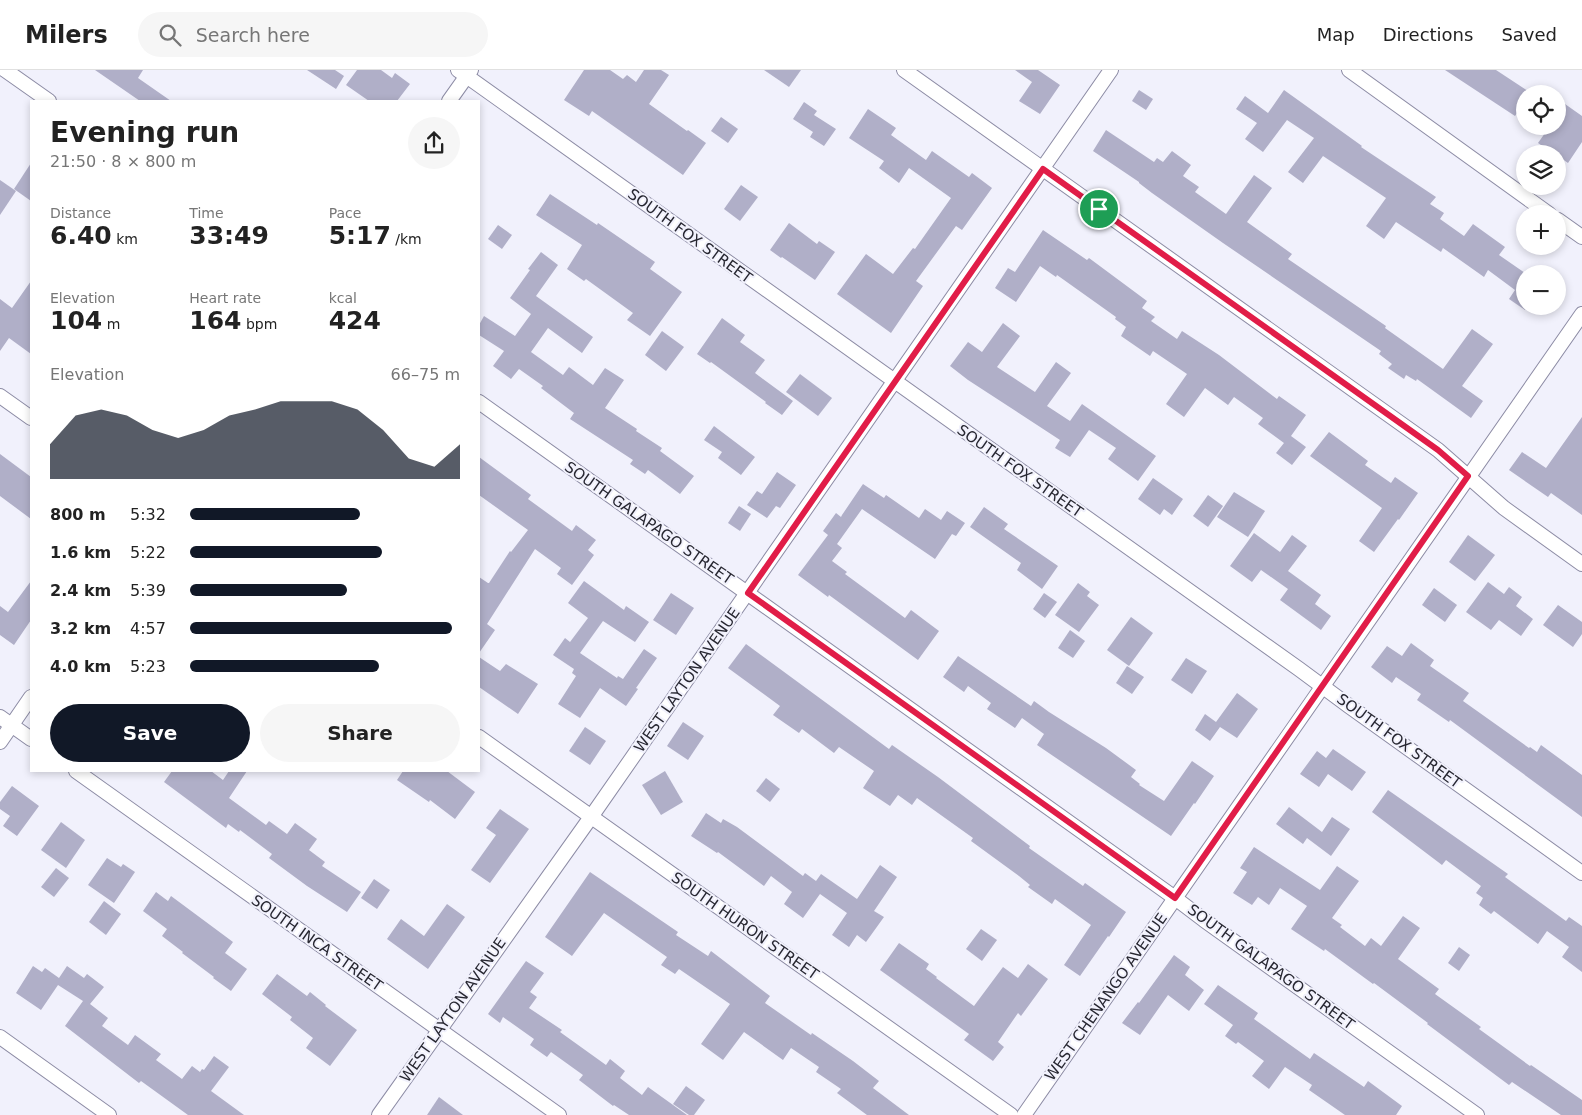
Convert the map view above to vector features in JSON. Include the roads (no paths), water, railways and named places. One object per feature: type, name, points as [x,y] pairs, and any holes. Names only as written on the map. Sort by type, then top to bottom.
[{"type":"street","points":[[5,70],[48,100]]},
{"type":"street","points":[[904,70],[1438,450],[1504,508],[1582,564]]},
{"type":"street","name":"WEST LAYTON AVENUE","points":[[379,1115],[748,593],[1111,70]]},
{"type":"street","points":[[1349,70],[1536,205]]},
{"type":"street","points":[[450,100],[465,72]]},
{"type":"street","name":"SOUTH FOX STREET","points":[[465,72],[1582,873]]},
{"type":"street","points":[[1566,226],[1582,237]]},
{"type":"street","name":"WEST CHENANGO AVENUE","points":[[1024,1115],[1582,314]]},
{"type":"street","points":[[0,396],[30,417]]},
{"type":"street","name":"SOUTH GALAPAGO STREET","points":[[480,403],[1477,1115]]},
{"type":"street","points":[[0,742],[30,699]]},
{"type":"street","points":[[0,717],[30,738]]},
{"type":"street","name":"SOUTH HURON STREET","points":[[480,738],[1010,1115]]},
{"type":"street","name":"SOUTH INCA STREET","points":[[77,772],[558,1115]]},
{"type":"street","points":[[0,1037],[109,1115]]}]
